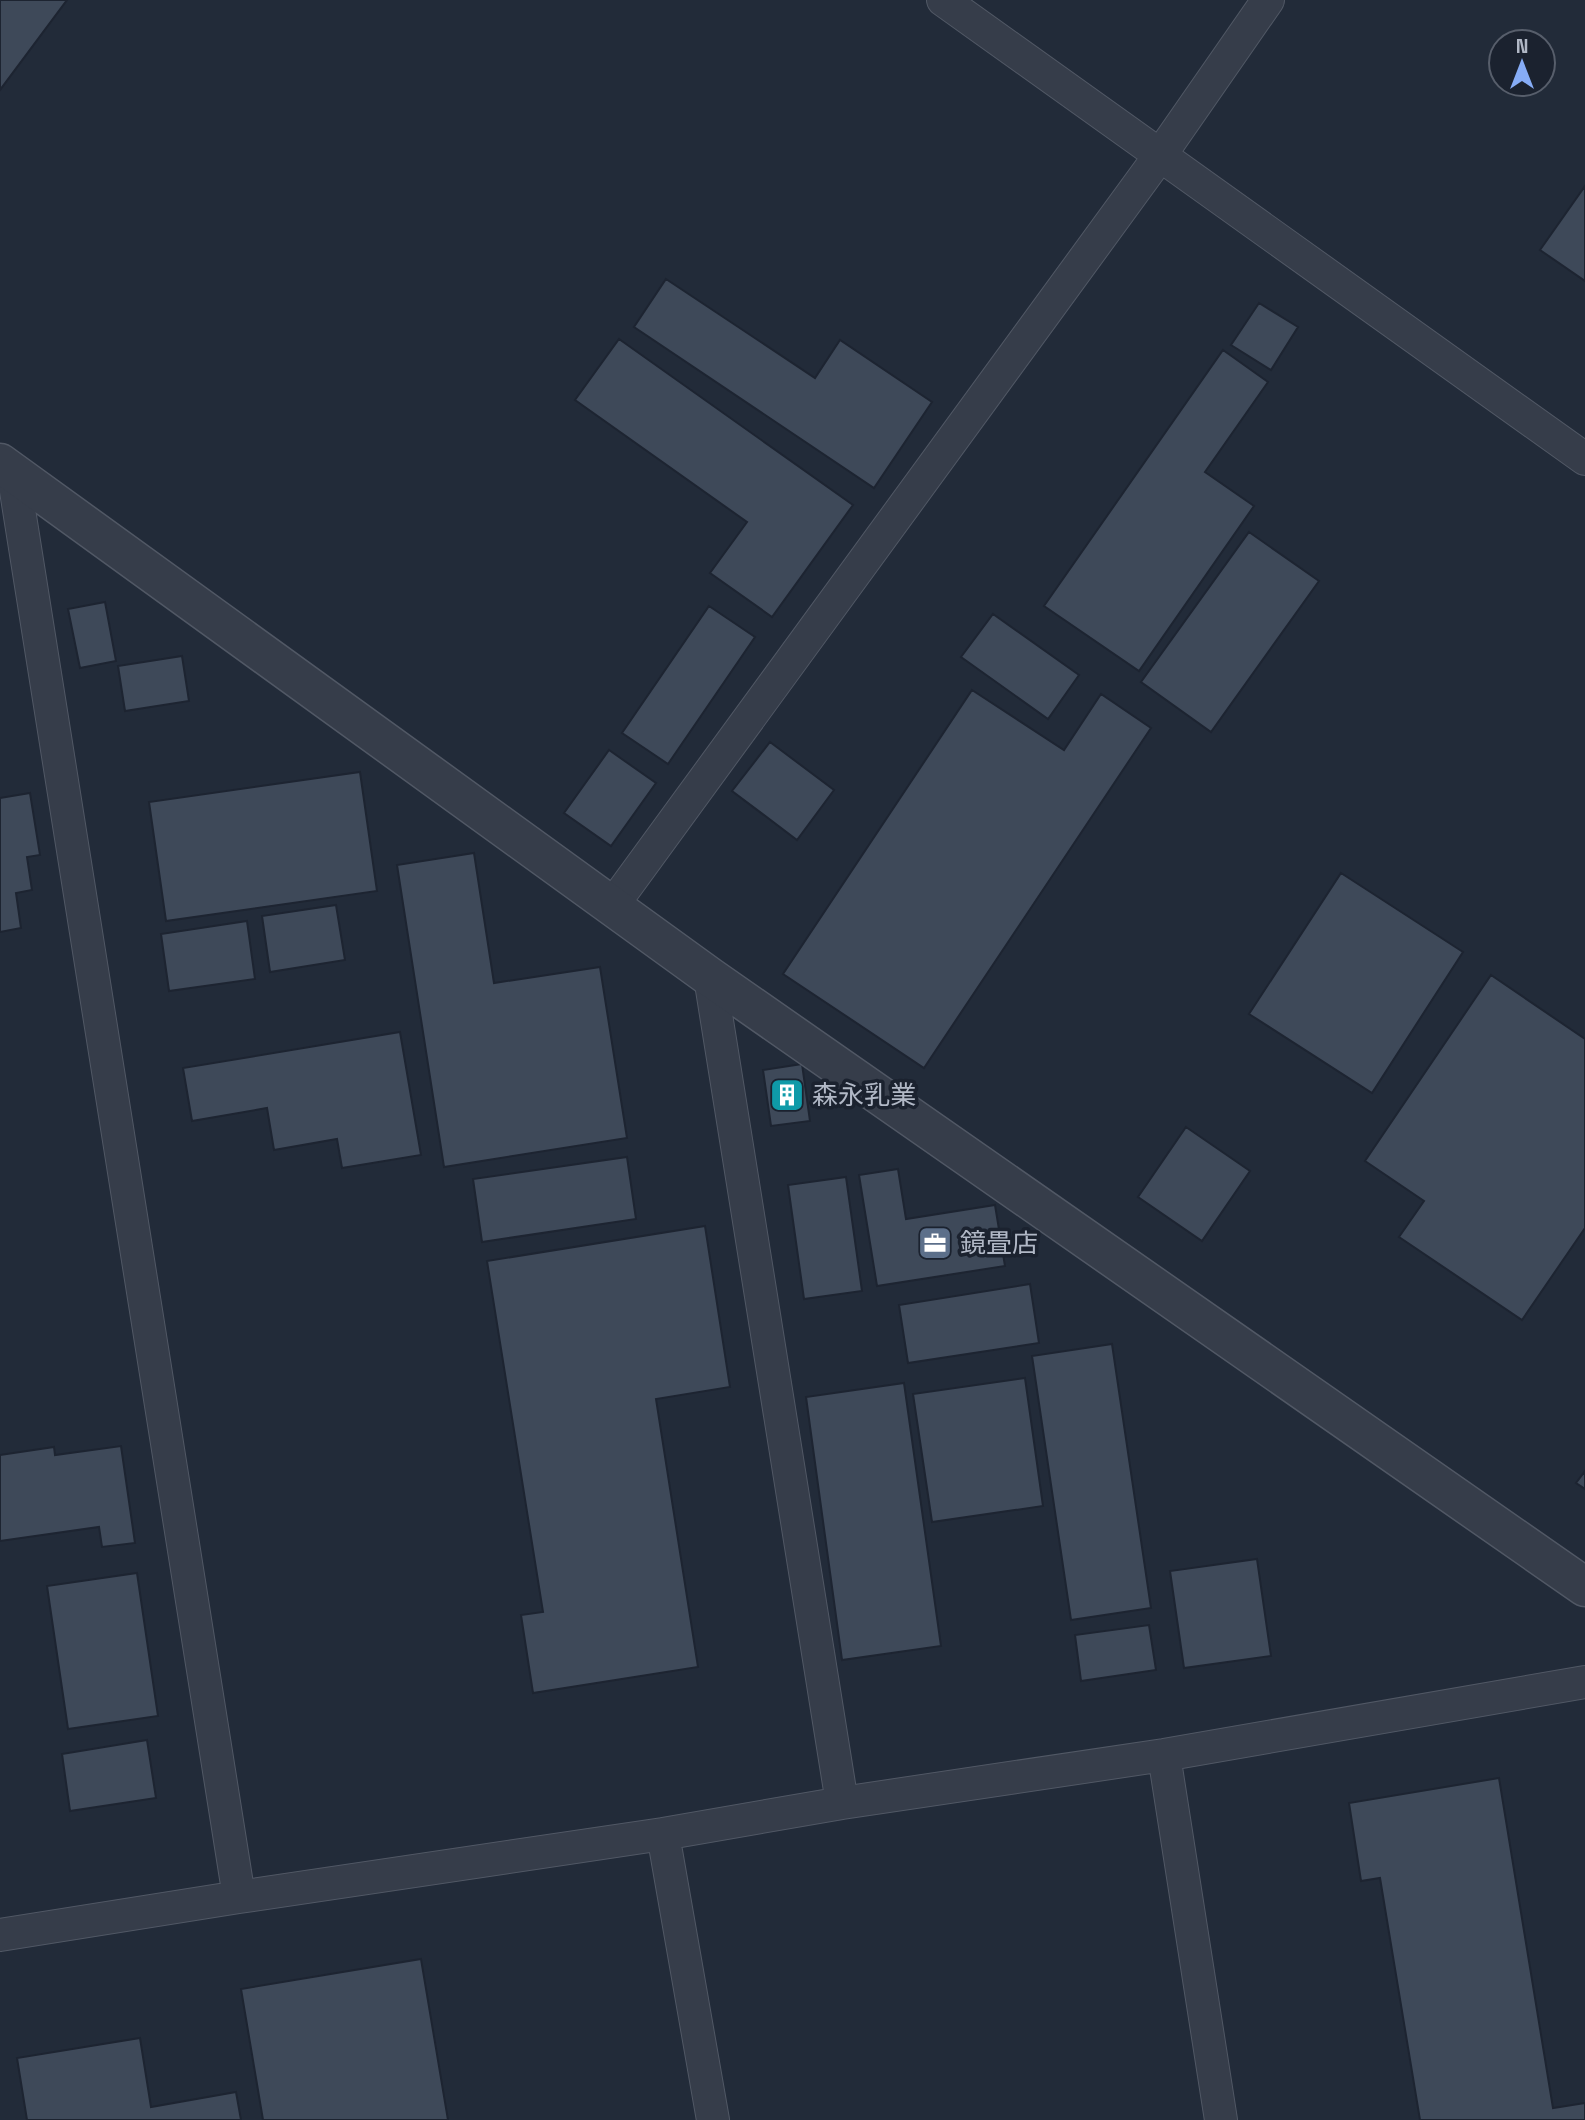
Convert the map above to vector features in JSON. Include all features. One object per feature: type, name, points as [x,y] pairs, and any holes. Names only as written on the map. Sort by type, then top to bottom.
[{"type":"street","points":[[943,0],[1585,458]]},
{"type":"street","points":[[612,906],[1161,154],[1268,0]]},
{"type":"street","points":[[7,468],[710,977],[1585,1587]]},
{"type":"street","points":[[7,468],[239,1897]]},
{"type":"street","points":[[710,977],[842,1803]]},
{"type":"street","points":[[0,1935],[1164,1755],[1585,1682]]},
{"type":"street","points":[[1164,1755],[1221,2120]]},
{"type":"street","points":[[663,1834],[713,2120]]},
{"type":"building","points":[[0,0],[67,0],[0,90]]},
{"type":"building","points":[[1585,186],[1585,281],[1540,250]]},
{"type":"building","points":[[666,279],[815,378],[840,340],[932,402],[874,488],[634,327]]},
{"type":"building","points":[[1259,303],[1298,327],[1271,370],[1231,345]]},
{"type":"building","points":[[619,339],[853,505],[772,617],[710,573],[747,522],[575,400]]},
{"type":"building","points":[[1223,350],[1268,382],[1205,472],[1254,506],[1139,671],[1044,606]]},
{"type":"building","points":[[1249,532],[1319,581],[1211,732],[1141,682]]},
{"type":"building","points":[[105,602],[116,661],[80,668],[68,609]]},
{"type":"building","points":[[709,606],[755,637],[668,764],[622,733]]},
{"type":"building","points":[[993,614],[1079,675],[1048,719],[961,657]]},
{"type":"building","points":[[182,656],[189,701],[125,711],[118,666]]},
{"type":"building","points":[[972,690],[1064,750],[1101,694],[1151,728],[924,1068],[783,974]]},
{"type":"building","points":[[770,742],[834,790],[797,840],[732,791]]},
{"type":"building","points":[[609,750],[656,783],[611,846],[564,813]]},
{"type":"building","points":[[360,772],[377,891],[166,921],[149,802]]},
{"type":"building","points":[[30,793],[40,855],[27,857],[32,890],[16,893],[21,928],[0,932],[0,798]]},
{"type":"building","points":[[474,853],[494,983],[600,967],[627,1138],[444,1167],[397,865]]},
{"type":"building","points":[[1341,873],[1463,952],[1372,1093],[1249,1014]]},
{"type":"building","points":[[336,905],[345,960],[270,972],[262,916]]},
{"type":"building","points":[[247,921],[255,979],[169,991],[161,934]]},
{"type":"building","points":[[1491,975],[1585,1039],[1585,1228],[1522,1320],[1399,1237],[1424,1201],[1365,1161]]},
{"type":"building","points":[[400,1032],[421,1155],[342,1168],[337,1139],[274,1150],[267,1108],[192,1121],[183,1068]]},
{"type":"building","name":"森永乳業","points":[[802,1064],[810,1121],[771,1126],[763,1070]]},
{"type":"building","points":[[1186,1127],[1250,1171],[1202,1241],[1138,1197]]},
{"type":"building","points":[[627,1157],[636,1219],[482,1242],[473,1179]]},
{"type":"building","name":"鏡畳店","points":[[898,1169],[906,1219],[995,1205],[1005,1266],[877,1286],[859,1175]]},
{"type":"building","points":[[846,1177],[862,1291],[804,1299],[788,1185]]},
{"type":"building","points":[[705,1226],[730,1387],[656,1399],[698,1667],[533,1693],[521,1615],[543,1612],[487,1261]]},
{"type":"building","points":[[1030,1284],[1039,1343],[908,1363],[899,1305]]},
{"type":"building","points":[[1112,1344],[1151,1608],[1071,1620],[1032,1356]]},
{"type":"building","points":[[1025,1378],[1043,1506],[932,1522],[913,1394]]},
{"type":"building","points":[[904,1383],[941,1646],[842,1660],[806,1397]]},
{"type":"building","points":[[121,1446],[135,1543],[102,1547],[99,1527],[0,1541],[0,1455],[54,1447],[55,1455]]},
{"type":"building","points":[[1585,1471],[1585,1489],[1576,1483]]},
{"type":"building","points":[[1257,1559],[1271,1656],[1184,1668],[1170,1571]]},
{"type":"building","points":[[137,1573],[158,1716],[68,1729],[47,1586]]},
{"type":"building","points":[[1149,1625],[1156,1670],[1081,1681],[1075,1635]]},
{"type":"building","points":[[147,1740],[156,1798],[70,1811],[62,1754]]},
{"type":"building","points":[[1499,1778],[1553,2108],[1585,2103],[1585,2120],[1420,2120],[1380,1878],[1361,1881],[1349,1803]]},
{"type":"building","points":[[421,1959],[448,2120],[263,2120],[241,1989]]},
{"type":"building","points":[[140,2038],[151,2107],[236,2092],[241,2120],[27,2120],[17,2058]]},
{"type":"place","name":"森永乳業","points":[[787,1095]]},
{"type":"place","name":"鏡畳店","points":[[935,1243]]}]
